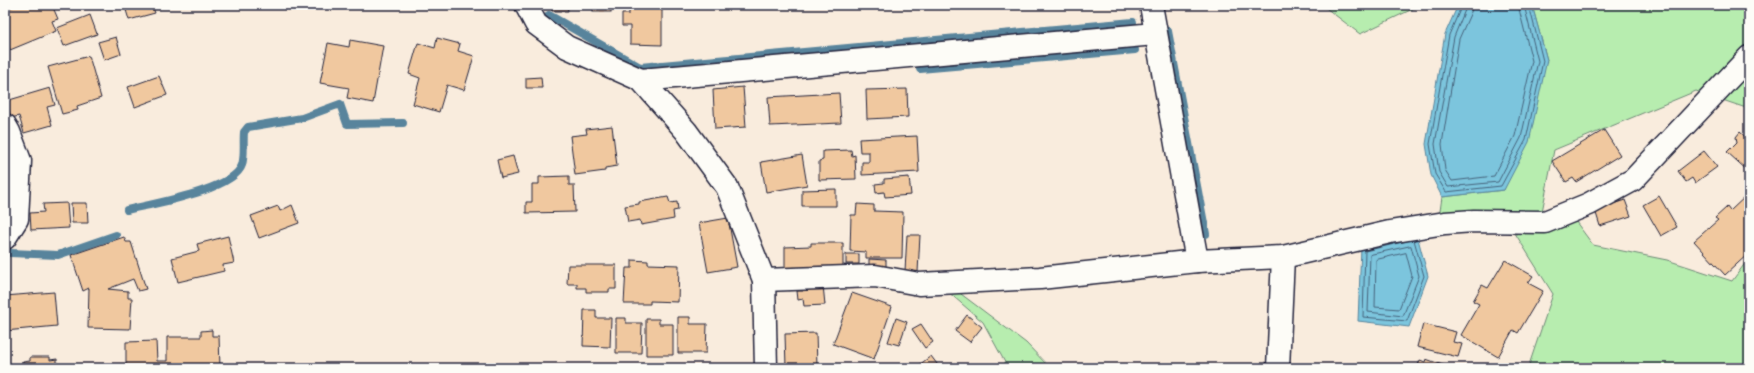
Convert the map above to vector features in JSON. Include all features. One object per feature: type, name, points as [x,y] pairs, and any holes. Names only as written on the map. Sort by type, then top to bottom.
[{"type":"street","points":[[526,5],[536,24],[567,47],[641,80],[686,131],[727,187],[764,280],[766,368]]},
{"type":"street","points":[[1151,5],[1197,261]]},
{"type":"street","points":[[641,80],[1155,34]]},
{"type":"street","points":[[764,280],[875,276],[919,284],[1040,278],[1197,261],[1283,257],[1390,232],[1445,223],[1474,221],[1545,222],[1589,204],[1633,180],[1749,57]]},
{"type":"street","points":[[5,125],[20,161],[16,218],[5,238]]},
{"type":"street","points":[[1278,368],[1283,257]]},
{"type":"green space","points":[[1322,5],[1421,5],[1360,34]]},
{"type":"green space","points":[[1532,5],[1749,5],[1749,109],[1696,91],[1554,150],[1542,212],[1439,218],[1442,197],[1504,190],[1547,60]]},
{"type":"green space","points":[[1576,222],[1593,245],[1667,260],[1732,281],[1749,258],[1749,368],[1528,368],[1553,294],[1513,230]]},
{"type":"green space","points":[[947,291],[957,291],[1026,343],[1050,368],[1008,368],[983,322]]},
{"type":"water","points":[[1458,5],[1532,5],[1547,60],[1529,142],[1504,190],[1442,197],[1431,175],[1426,144],[1445,34]]},
{"type":"water","points":[[1417,235],[1428,276],[1409,327],[1358,321],[1361,247]]},
{"type":"building","points":[[17,5],[52,5],[58,19],[52,21],[56,31],[10,50],[7,43],[5,44],[5,10]]},
{"type":"building","points":[[143,5],[152,5],[155,13],[129,20],[126,10]]},
{"type":"building","points":[[552,5],[567,5],[568,11],[552,11]]},
{"type":"building","points":[[593,5],[611,5],[611,12],[593,12]]},
{"type":"building","points":[[629,5],[662,6],[662,45],[630,44],[630,26],[622,26],[622,14],[629,14]]},
{"type":"building","points":[[90,15],[97,34],[64,46],[57,28]]},
{"type":"building","points":[[116,37],[121,54],[104,60],[98,42]]},
{"type":"building","points":[[437,38],[460,44],[458,51],[474,56],[464,90],[447,85],[439,112],[413,104],[420,78],[409,74],[418,43],[435,48]]},
{"type":"building","points":[[350,40],[383,46],[373,103],[347,98],[349,88],[320,83],[328,43],[349,47]]},
{"type":"building","points":[[89,56],[101,98],[77,106],[78,110],[62,114],[48,67]]},
{"type":"building","points":[[159,76],[167,95],[135,107],[128,87]]},
{"type":"building","points":[[541,77],[542,88],[526,88],[526,78]]},
{"type":"building","points":[[743,87],[746,127],[715,129],[713,90]]},
{"type":"building","points":[[50,88],[55,105],[47,107],[52,125],[24,133],[19,116],[11,118],[6,101]]},
{"type":"building","points":[[907,89],[908,117],[867,119],[866,90]]},
{"type":"building","points":[[839,93],[841,123],[770,126],[768,97]]},
{"type":"building","points":[[612,126],[617,166],[605,168],[605,171],[575,175],[570,136],[587,134],[586,129]]},
{"type":"building","points":[[1604,130],[1620,155],[1576,182],[1573,178],[1566,182],[1552,161]]},
{"type":"building","points":[[1740,132],[1749,140],[1749,172],[1727,152],[1737,142],[1736,137]]},
{"type":"building","points":[[917,136],[919,172],[862,175],[862,162],[869,162],[869,152],[860,152],[859,139]]},
{"type":"building","points":[[851,150],[852,156],[855,155],[856,179],[819,180],[819,161],[823,160],[823,151]]},
{"type":"building","points":[[1704,151],[1717,167],[1695,183],[1692,178],[1686,182],[1678,171]]},
{"type":"building","points":[[802,155],[807,185],[766,192],[761,162]]},
{"type":"building","points":[[513,156],[518,174],[501,178],[497,160]]},
{"type":"building","points":[[569,176],[569,185],[574,185],[575,212],[526,213],[526,202],[532,202],[532,184],[539,184],[539,177]]},
{"type":"building","points":[[909,177],[911,195],[885,197],[884,192],[876,193],[875,184],[884,183],[884,179]]},
{"type":"building","points":[[836,189],[836,206],[802,206],[802,190]]},
{"type":"building","points":[[1748,194],[1749,253],[1725,275],[1694,241],[1718,220],[1715,218],[1727,207],[1730,211]]},
{"type":"building","points":[[1659,196],[1677,227],[1661,236],[1643,205]]},
{"type":"building","points":[[668,197],[670,203],[677,202],[678,210],[673,211],[674,219],[641,225],[640,220],[628,222],[625,206]]},
{"type":"building","points":[[1625,200],[1631,216],[1600,226],[1595,210]]},
{"type":"building","points":[[67,203],[69,228],[31,230],[30,213],[44,212],[43,204]]},
{"type":"building","points":[[71,203],[87,203],[88,223],[72,223]]},
{"type":"building","points":[[857,204],[874,205],[874,211],[903,212],[902,258],[866,258],[866,252],[850,251],[851,215],[856,215]]},
{"type":"building","points":[[292,205],[299,223],[259,238],[251,216],[278,206],[280,211]]},
{"type":"building","points":[[728,218],[737,267],[708,272],[699,223]]},
{"type":"building","points":[[907,235],[920,235],[918,272],[905,271]]},
{"type":"building","points":[[228,236],[234,263],[223,265],[224,271],[178,282],[172,258],[199,251],[197,244]]},
{"type":"building","points":[[124,237],[126,242],[131,242],[146,289],[138,291],[133,279],[108,289],[128,291],[128,298],[132,298],[130,329],[88,328],[89,288],[83,291],[71,255]]},
{"type":"building","points":[[811,243],[843,243],[843,268],[785,268],[785,247],[811,246]]},
{"type":"building","points":[[846,254],[859,254],[859,264],[846,264]]},
{"type":"building","points":[[869,259],[886,260],[886,270],[869,269]]},
{"type":"building","points":[[632,260],[648,261],[648,264],[679,265],[678,302],[650,301],[650,304],[624,304],[626,268],[632,268]]},
{"type":"building","points":[[1505,260],[1533,276],[1528,283],[1543,291],[1518,333],[1513,330],[1498,357],[1461,335],[1479,304],[1473,301],[1482,285],[1488,288]]},
{"type":"building","points":[[568,265],[616,265],[616,289],[609,289],[609,292],[586,292],[586,288],[577,288],[577,284],[567,284]]},
{"type":"building","points":[[823,285],[825,305],[804,306],[803,299],[798,300],[797,291],[803,291],[803,286]]},
{"type":"building","points":[[54,292],[57,326],[5,331],[5,296]]},
{"type":"building","points":[[852,293],[892,307],[874,359],[833,344]]},
{"type":"building","points":[[584,310],[596,310],[596,318],[611,318],[610,347],[583,346]]},
{"type":"building","points":[[967,315],[982,327],[970,342],[955,331]]},
{"type":"building","points":[[678,317],[690,317],[690,324],[707,324],[706,353],[678,353]]},
{"type":"building","points":[[616,318],[626,318],[626,323],[642,323],[641,353],[616,353]]},
{"type":"building","points":[[896,318],[907,322],[899,345],[888,342]]},
{"type":"building","points":[[646,319],[659,319],[659,324],[673,324],[673,355],[646,355]]},
{"type":"building","points":[[921,324],[933,342],[925,348],[912,329]]},
{"type":"building","points":[[1423,324],[1456,332],[1453,342],[1462,344],[1458,357],[1417,347]]},
{"type":"building","points":[[212,330],[212,336],[219,336],[220,368],[126,368],[126,342],[156,341],[157,361],[167,361],[167,337],[201,337],[201,331]]},
{"type":"building","points":[[816,333],[817,366],[786,367],[785,334]]},
{"type":"building","points":[[931,356],[940,368],[915,368]]},
{"type":"building","points":[[30,357],[50,357],[50,360],[57,359],[57,368],[23,368],[23,362],[30,361]]},
{"type":"building","points":[[1426,359],[1451,368],[1417,368],[1420,360],[1425,362]]},
{"type":"waterway","points":[[549,15],[640,67],[1133,22]]},
{"type":"waterway","points":[[1168,31],[1206,234]]},
{"type":"waterway","points":[[920,69],[1135,50]]},
{"type":"waterway","points":[[127,210],[190,195],[224,182],[236,174],[242,165],[244,132],[248,127],[302,118],[340,104],[347,124],[403,123]]},
{"type":"waterway","points":[[10,253],[58,255],[116,235]]}]
